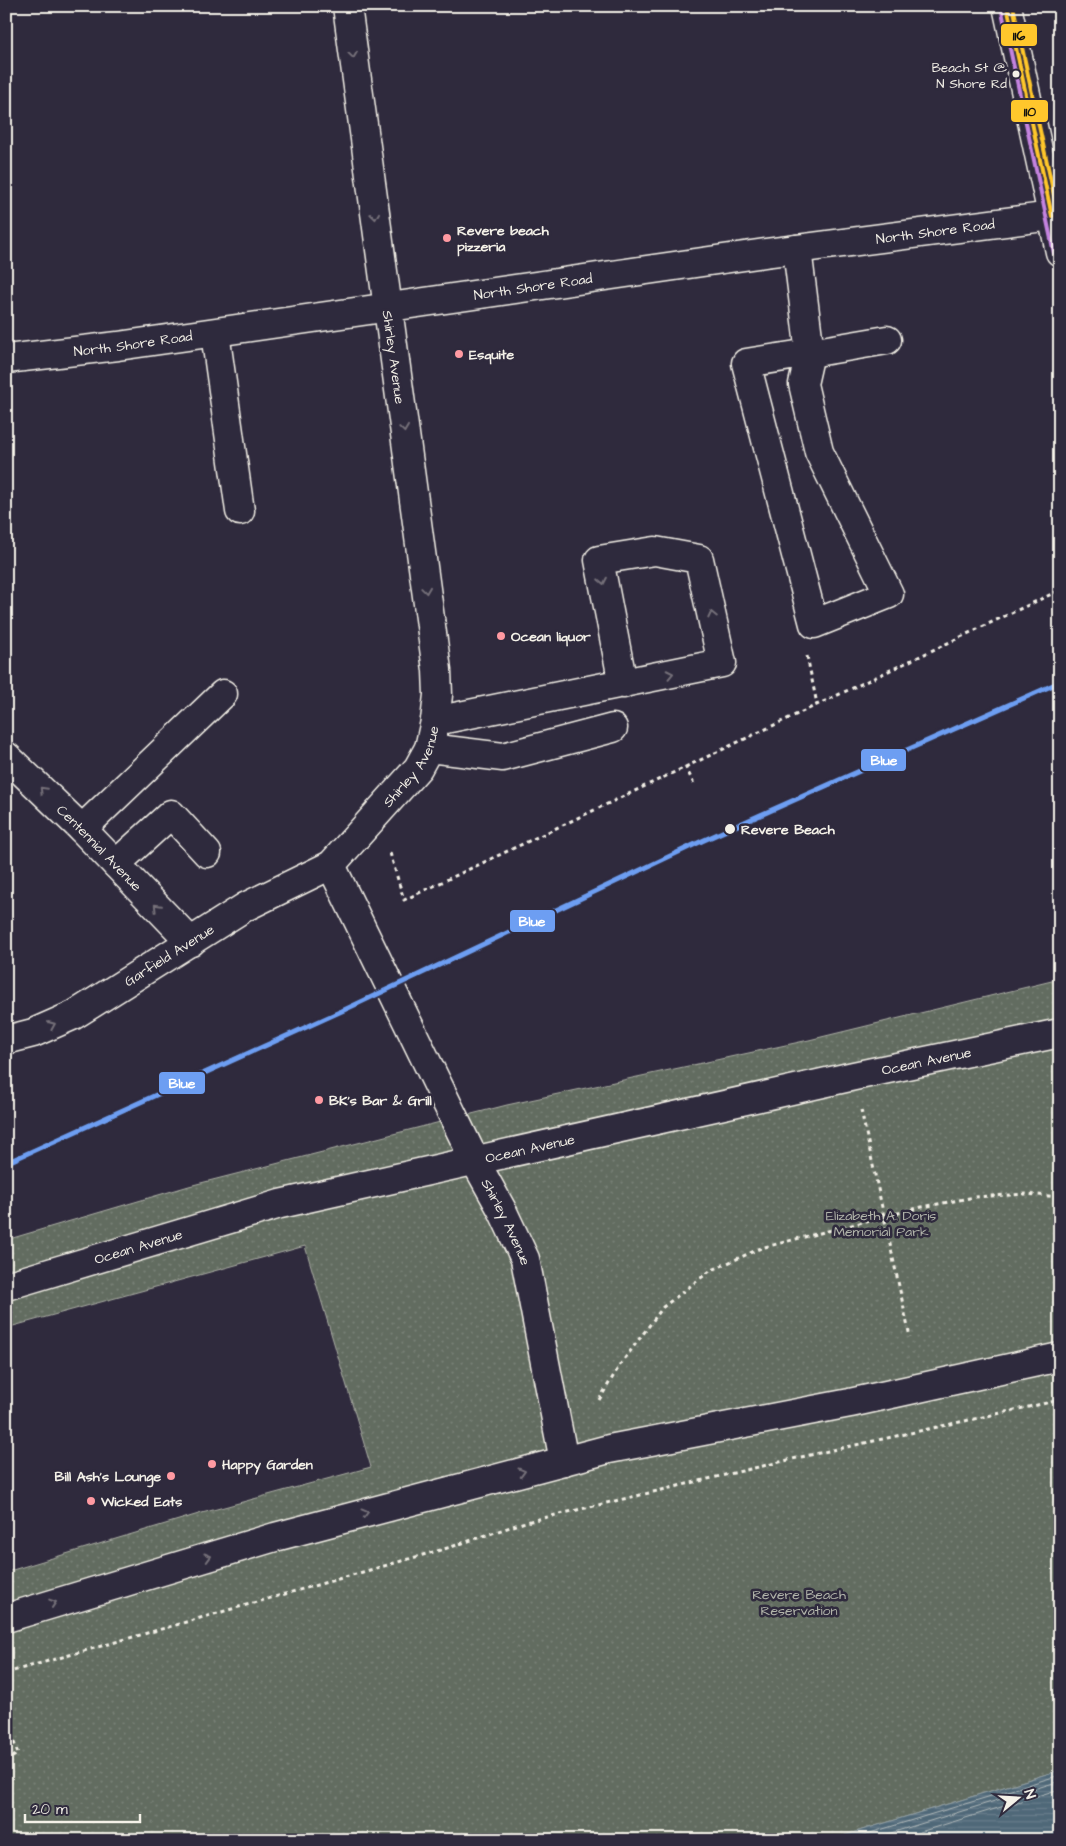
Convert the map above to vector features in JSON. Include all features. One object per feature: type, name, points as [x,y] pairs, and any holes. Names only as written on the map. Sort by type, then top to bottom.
[{"type":"main road","name":"Shirley Avenue","points":[[347,6],[437,670],[438,695],[429,748],[418,768],[331,865],[475,1161],[502,1210],[525,1259],[564,1462]]},
{"type":"main road","points":[[1007,6],[1056,216],[1060,252]]},
{"type":"main road","name":"North Shore Road","points":[[6,359],[215,332],[797,249],[1056,216]]},
{"type":"main road","points":[[797,249],[810,353],[803,384],[819,452],[889,594],[814,624],[746,363],[810,353],[887,340]]},
{"type":"main road","points":[[215,332],[240,510]]},
{"type":"main road","points":[[435,721],[623,684],[722,663],[699,559],[655,551],[599,560],[623,684]]},
{"type":"main road","points":[[82,829],[223,694]]},
{"type":"main road","points":[[429,748],[503,757],[613,728]]},
{"type":"main road","name":"Centennial Avenue","points":[[6,756],[82,829],[191,942]]},
{"type":"main road","points":[[116,864],[171,814],[207,853]]},
{"type":"main road","name":"Garfield Avenue","points":[[6,1040],[33,1033],[74,1015],[245,907],[331,865]]},
{"type":"main road","name":"Ocean Avenue","points":[[6,1286],[280,1204],[854,1076],[1060,1033]]},
{"type":"main road","points":[[6,1618],[275,1537],[609,1450],[850,1403],[1060,1357]]},
{"type":"path","points":[[390,853],[404,900],[1060,590]]},
{"type":"path","points":[[814,624],[806,649],[817,704]]},
{"type":"path","points":[[685,766],[695,786]]},
{"type":"path","points":[[854,1076],[910,1337]]},
{"type":"path","points":[[599,1400],[620,1365],[663,1308],[710,1270],[761,1248],[884,1215],[975,1197],[1026,1194],[1060,1197]]},
{"type":"path","points":[[6,1673],[451,1547],[522,1523],[801,1457],[1060,1400]]},
{"type":"path","points":[[6,1719],[18,1754],[6,1760]]},
{"type":"green space","name":"Revere Beach Reservation","points":[[1060,979],[1060,1770],[829,1840],[6,1840],[6,1572],[202,1513],[371,1467],[305,1246],[6,1328],[6,1240],[189,1186],[507,1105],[809,1040]]},
{"type":"water","points":[[1060,1770],[1060,1840],[829,1840]]},
{"type":"transit line","name":"110","points":[[1007,6],[1052,216]]},
{"type":"transit line","name":"116","points":[[1013,6],[1057,209],[1059,209]]},
{"type":"transit line","points":[[1001,7],[1054,253]]},
{"type":"transit line","name":"Blue","points":[[6,1163],[344,1010],[702,841],[1060,682]]},
{"type":"place","name":"Beach St @ N Shore Rd","points":[[1016,74]]},
{"type":"place","name":"Revere beach pizzeria","points":[[447,238]]},
{"type":"place","name":"Esquite","points":[[459,354]]},
{"type":"place","name":"Ocean liquor","points":[[501,636]]},
{"type":"place","name":"Revere Beach","points":[[730,829]]},
{"type":"place","name":"BK's Bar & Grill","points":[[319,1100]]},
{"type":"place","name":"Happy Garden","points":[[212,1464]]},
{"type":"place","name":"Bill Ash's Lounge","points":[[171,1476]]},
{"type":"place","name":"Wicked Eats","points":[[91,1501]]},
{"type":"park label","name":"Elizabeth A. Doris Memorial Park","points":[[881,1224]]}]
